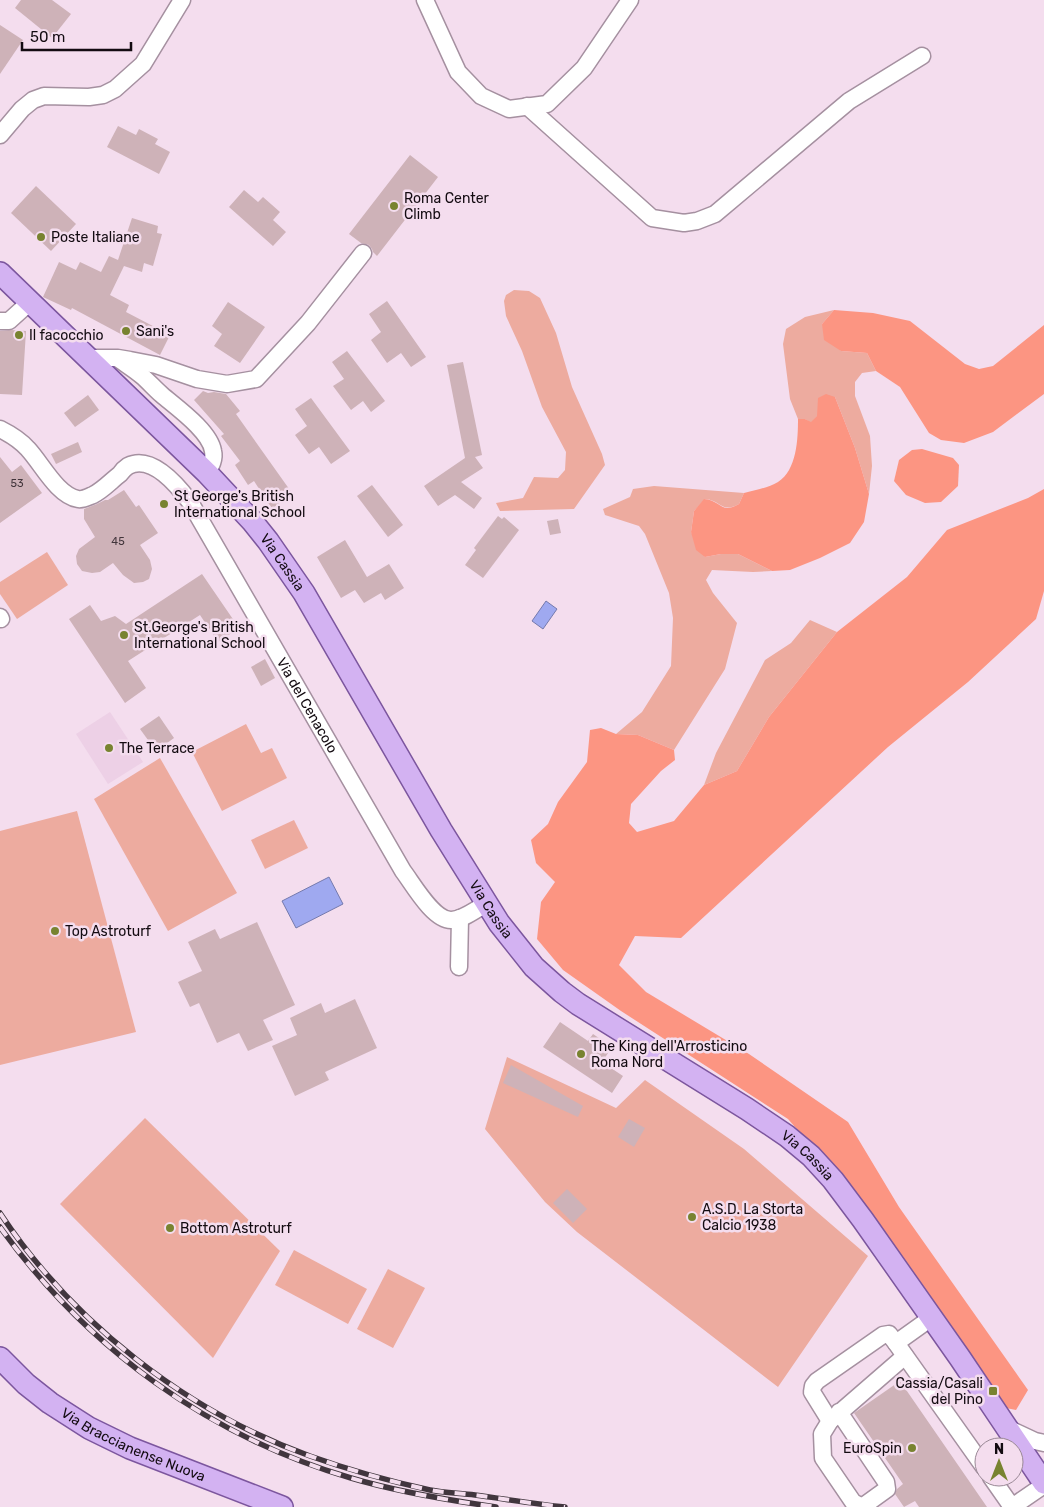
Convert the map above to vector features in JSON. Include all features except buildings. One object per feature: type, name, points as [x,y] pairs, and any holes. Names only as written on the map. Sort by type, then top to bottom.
[{"type":"main road","name":"Via Cassia","points":[[1,272],[208,473],[263,534],[304,593],[486,904],[508,936],[534,967],[562,992],[598,1017],[767,1122],[793,1141],[824,1169],[1043,1478]]},
{"type":"main road","name":"Via Braccianense Nuova","points":[[0,1358],[26,1384],[50,1403],[89,1428],[130,1448],[282,1507]]},
{"type":"street","points":[[0,135],[22,109],[33,100],[44,96],[89,97],[103,95],[116,90],[143,64],[182,0]]},
{"type":"street","points":[[425,0],[458,72],[481,96],[509,109],[547,104],[584,68],[630,0]]},
{"type":"street","points":[[527,106],[652,218],[684,223],[697,221],[715,214],[849,101],[922,56]]},
{"type":"street","points":[[88,358],[118,358],[156,365],[196,380],[227,384],[256,379],[308,324],[363,253]]},
{"type":"street","points":[[0,321],[9,320],[30,302]]},
{"type":"street","points":[[118,358],[183,411],[204,434],[213,450],[213,460],[208,473]]},
{"type":"street","name":"Via del Cenacolo","points":[[0,429],[27,448],[60,489],[68,496],[81,500],[100,491],[128,466],[142,464],[154,468],[173,481],[190,502],[403,871],[438,915],[452,920],[460,918]]},
{"type":"street","points":[[460,967],[460,918],[486,904]]},
{"type":"street","points":[[931,1318],[901,1349],[834,1417],[822,1434],[822,1458],[853,1502],[862,1507],[886,1489],[886,1482],[834,1417],[812,1392],[817,1380],[883,1335],[889,1334],[901,1349],[974,1453]]},
{"type":"street","points":[[1008,1428],[1035,1441],[1044,1443]]},
{"type":"street","points":[[998,1487],[1012,1507],[1043,1478]]},
{"type":"shaded area","points":[[514,290],[529,291],[540,298],[556,333],[572,387],[602,454],[605,465],[574,509],[500,511],[496,503],[523,498],[534,477],[558,478],[565,470],[566,452],[542,407],[522,351],[506,316],[504,301],[506,295]]},
{"type":"shaded area","points":[[834,310],[822,324],[841,351],[867,353],[876,371],[862,373],[855,382],[855,396],[870,436],[872,466],[869,494],[855,448],[835,397],[811,423],[805,419],[798,419],[790,399],[783,344],[786,329],[805,317]]},
{"type":"shaded area","points":[[834,310],[873,313],[910,321],[965,364],[979,369],[993,366],[1044,325],[1044,394],[993,432],[964,443],[941,440],[929,433],[900,387],[876,371],[867,353],[841,351],[824,340],[822,324]]},
{"type":"shaded area","points":[[826,394],[835,397],[855,448],[869,494],[864,522],[850,543],[790,570],[772,571],[738,554],[721,554],[705,557],[696,550],[691,532],[694,511],[704,499],[710,500],[724,508],[733,507],[739,504],[744,493],[770,486],[784,477],[793,462],[798,436],[798,419],[805,419],[811,422],[817,416],[818,398]]},
{"type":"shaded area","points":[[922,449],[953,458],[959,465],[958,486],[941,502],[925,503],[906,495],[894,481],[899,460],[912,450]]},
{"type":"shaded area","points":[[654,486],[744,493],[739,504],[728,508],[705,499],[694,511],[691,532],[705,557],[721,554],[738,554],[772,571],[712,570],[706,580],[713,593],[737,623],[725,669],[674,750],[638,735],[616,734],[642,712],[671,666],[673,618],[669,593],[645,534],[639,526],[605,515],[603,509],[630,497],[633,489]]},
{"type":"shaded area","points":[[1044,489],[1044,591],[1036,619],[968,682],[888,747],[681,938],[635,936],[619,965],[646,992],[749,1054],[848,1122],[899,1207],[1028,1390],[1016,1410],[996,1406],[816,1151],[788,1119],[621,1011],[563,970],[537,939],[541,902],[555,882],[536,863],[531,840],[548,824],[558,802],[587,762],[590,730],[601,728],[616,734],[638,735],[674,750],[675,760],[661,771],[631,804],[629,823],[637,832],[674,821],[704,785],[737,771],[769,717],[837,632],[907,577],[947,530],[1028,498]]},
{"type":"shaded area","points":[[47,552],[68,585],[17,619],[0,594],[0,582]]},
{"type":"shaded area","points":[[810,620],[837,632],[769,717],[737,771],[704,785],[716,753],[765,660],[791,643]]},
{"type":"shaded area","name":"The Terrace","points":[[110,712],[143,762],[108,784],[76,734]]},
{"type":"shaded area","points":[[246,724],[261,753],[272,748],[287,778],[222,811],[192,752]]},
{"type":"shaded area","points":[[160,758],[237,893],[168,931],[94,799]]},
{"type":"shaded area","name":"Top Astroturf","points":[[77,811],[136,1032],[0,1065],[0,831]]},
{"type":"shaded area","points":[[294,820],[308,848],[265,869],[251,840]]},
{"type":"shaded area","name":"A.S.D. La Storta Calcio 1938","points":[[507,1057],[616,1108],[645,1080],[744,1149],[868,1256],[778,1387],[577,1232],[545,1202],[485,1129]]},
{"type":"shaded area","name":"Bottom Astroturf","points":[[145,1118],[280,1251],[213,1358],[60,1204]]},
{"type":"shaded area","points":[[294,1250],[367,1289],[348,1324],[275,1285]]},
{"type":"shaded area","points":[[388,1269],[425,1288],[393,1348],[357,1329]]},
{"type":"water","points":[[546,601],[557,609],[543,629],[532,621]]},
{"type":"water","points":[[329,877],[343,904],[296,928],[282,901]]},
{"type":"railway","points":[[0,1213],[29,1253],[62,1291],[97,1326],[136,1359],[177,1389],[220,1415],[264,1437],[310,1456],[384,1479],[436,1491],[565,1507]]},
{"type":"railway","points":[[0,1227],[34,1271],[71,1311],[112,1349],[154,1382],[200,1412],[248,1438],[298,1460],[351,1478],[423,1495],[496,1507]]},
{"type":"place","name":"Roma Center Climb","points":[[394,206]]},
{"type":"place","name":"Poste Italiane","points":[[41,237]]},
{"type":"place","name":"Sani's","points":[[126,331]]},
{"type":"place","name":"Il facocchio","points":[[19,335]]},
{"type":"place","name":"St George's British International School","points":[[164,504]]},
{"type":"place","name":"St.George's British International School","points":[[124,635]]},
{"type":"place","name":"The Terrace","points":[[109,748]]},
{"type":"place","name":"Top Astroturf","points":[[55,931]]},
{"type":"place","name":"The King dell'Arrosticino Roma Nord","points":[[581,1054]]},
{"type":"place","name":"A.S.D. La Storta Calcio 1938","points":[[692,1217]]},
{"type":"place","name":"Bottom Astroturf","points":[[170,1228]]},
{"type":"place","name":"Cassia/Casali del Pino","points":[[993,1391]]},
{"type":"place","name":"EuroSpin","points":[[912,1448]]}]
